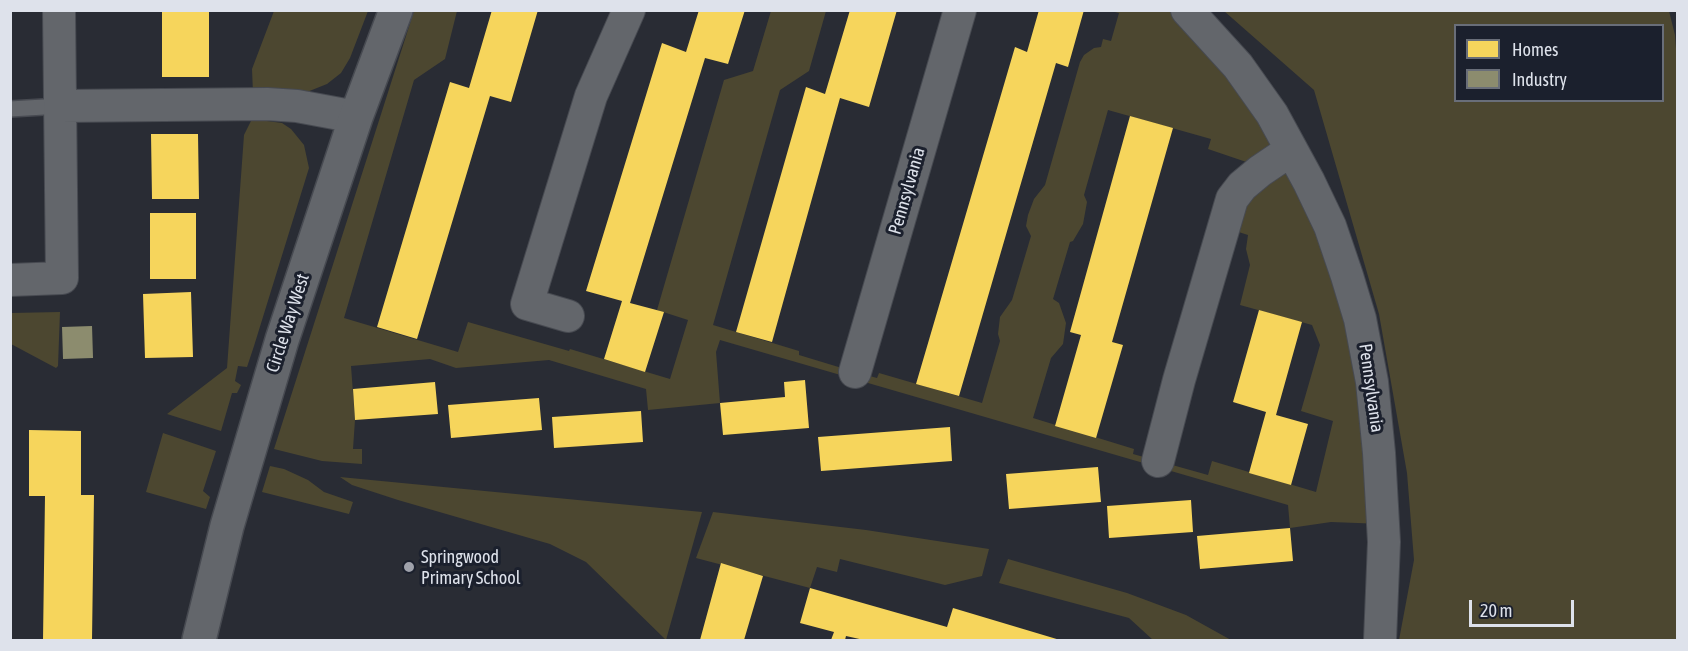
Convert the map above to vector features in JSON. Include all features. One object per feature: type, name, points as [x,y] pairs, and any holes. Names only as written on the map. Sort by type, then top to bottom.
[{"type":"street","points":[[10,280],[62,278],[59,10]]},
{"type":"street","name":"Circle Way West","points":[[199,640],[227,526],[282,340],[356,117],[396,10]]},
{"type":"street","points":[[568,316],[527,304],[591,96],[629,10]]},
{"type":"street","name":"Pennsylvania","points":[[855,372],[960,10]]},
{"type":"street","name":"Pennsylvania","points":[[1187,10],[1238,66],[1272,114],[1330,226],[1344,266],[1360,320],[1372,382],[1384,542],[1380,640]]},
{"type":"street","points":[[61,106],[267,104],[297,106],[356,117]]},
{"type":"street","points":[[1158,461],[1179,380],[1232,199],[1242,186],[1260,171],[1292,150]]},
{"type":"lane","points":[[10,109],[61,106]]},
{"type":"shaded area","points":[[274,11],[368,11],[350,58],[341,73],[327,84],[307,92],[253,93],[252,69]]},
{"type":"shaded area","points":[[414,11],[457,11],[445,59],[414,80],[344,318],[458,352],[468,322],[670,379],[688,320],[657,310],[724,80],[753,71],[771,11],[826,11],[809,71],[780,90],[713,325],[799,351],[799,355],[855,372],[877,378],[879,373],[982,403],[1000,341],[998,334],[1000,317],[1012,300],[1031,236],[1026,226],[1028,215],[1034,199],[1045,185],[1080,62],[1084,55],[1094,48],[1101,47],[1103,39],[1111,41],[1119,13],[1111,11],[1187,11],[1330,226],[1383,524],[1331,522],[1290,528],[1288,505],[720,340],[716,352],[720,403],[648,410],[646,389],[549,360],[456,368],[430,359],[351,366],[355,420],[353,449],[362,449],[362,464],[322,461],[274,449]],"holes":[[[1108,110],[1211,139],[1208,149],[1264,168],[1223,227],[1248,235],[1246,249],[1250,265],[1240,305],[1312,325],[1320,345],[1301,411],[1333,421],[1316,492],[1212,461],[1208,475],[1133,454],[1134,449],[1033,418],[1051,358],[1063,344],[1066,323],[1059,303],[1053,299],[1070,242],[1073,241],[1083,224],[1087,202],[1084,195]]]},
{"type":"shaded area","points":[[1224,11],[1669,11],[1675,35],[1678,75],[1677,640],[1399,640],[1414,560],[1407,473],[1379,314],[1314,90]]},
{"type":"shaded area","points":[[252,119],[282,123],[291,129],[304,145],[309,168],[247,367],[238,366],[235,381],[241,385],[237,393],[232,393],[221,431],[167,414],[227,368],[244,135]]},
{"type":"shaded area","points":[[60,312],[58,366],[56,368],[11,344],[11,313]]},
{"type":"shaded area","points":[[163,433],[216,451],[203,491],[210,497],[206,509],[146,492]]},
{"type":"shaded area","points":[[270,466],[284,469],[308,480],[324,492],[353,502],[349,514],[262,492]]},
{"type":"shaded area","points":[[340,477],[702,512],[666,640],[586,562],[550,544],[398,500],[352,485]]},
{"type":"shaded area","points":[[713,512],[866,530],[989,549],[982,576],[945,585],[840,559],[837,572],[817,567],[810,588],[696,558]]},
{"type":"shaded area","points":[[1008,559],[1127,593],[1186,615],[1231,640],[1153,640],[1129,618],[999,583]]},
{"type":"building: Homes","points":[[162,10],[209,10],[209,77],[162,77]]},
{"type":"building: Homes","points":[[492,10],[538,10],[511,102],[490,96],[417,339],[377,327],[450,82],[469,88]]},
{"type":"building: Homes","points":[[699,10],[745,10],[728,64],[705,58],[630,303],[664,312],[645,372],[604,359],[622,301],[586,291],[662,43],[686,52]]},
{"type":"building: Homes","points":[[850,10],[897,10],[869,107],[840,98],[772,342],[736,332],[806,87],[825,94]]},
{"type":"building: Homes","points":[[1039,10],[1084,10],[1068,67],[1056,63],[959,396],[916,384],[1015,47],[1027,52]]},
{"type":"building: Homes","points":[[1130,116],[1173,128],[1112,342],[1123,345],[1096,438],[1055,426],[1081,335],[1070,332]]},
{"type":"building: Homes","points":[[151,134],[198,134],[199,199],[152,199]]},
{"type":"building: Homes","points":[[150,213],[196,213],[196,279],[150,279]]},
{"type":"building: Homes","points":[[191,292],[193,357],[145,358],[143,294]]},
{"type":"building: Homes","points":[[1259,310],[1302,322],[1276,415],[1308,424],[1291,485],[1249,473],[1266,412],[1233,402]]},
{"type":"building: Homes","points":[[805,380],[809,428],[723,435],[720,403],[785,397],[784,382]]},
{"type":"building: Homes","points":[[435,382],[438,414],[355,420],[353,389]]},
{"type":"building: Homes","points":[[539,398],[542,430],[451,438],[448,405]]},
{"type":"building: Homes","points":[[641,411],[643,442],[554,448],[552,417]]},
{"type":"building: Homes","points":[[950,427],[952,461],[821,471],[818,437]]},
{"type":"building: Homes","points":[[29,430],[81,431],[81,495],[94,495],[92,640],[43,640],[45,496],[29,496]]},
{"type":"building: Homes","points":[[1098,467],[1101,502],[1009,509],[1006,474]]},
{"type":"building: Homes","points":[[1191,500],[1193,532],[1109,538],[1107,506]]},
{"type":"building: Homes","points":[[1290,528],[1293,561],[1200,569],[1197,536]]},
{"type":"building: Homes","points":[[721,563],[763,576],[744,640],[700,640]]},
{"type":"building: Homes","points":[[810,588],[947,627],[953,608],[1060,640],[864,640],[846,636],[845,640],[831,640],[834,632],[800,623]]},
{"type":"building: Industry","points":[[92,326],[93,358],[63,359],[62,327]]},
{"type":"place","name":"Springwood Primary School","points":[[409,567]]}]
